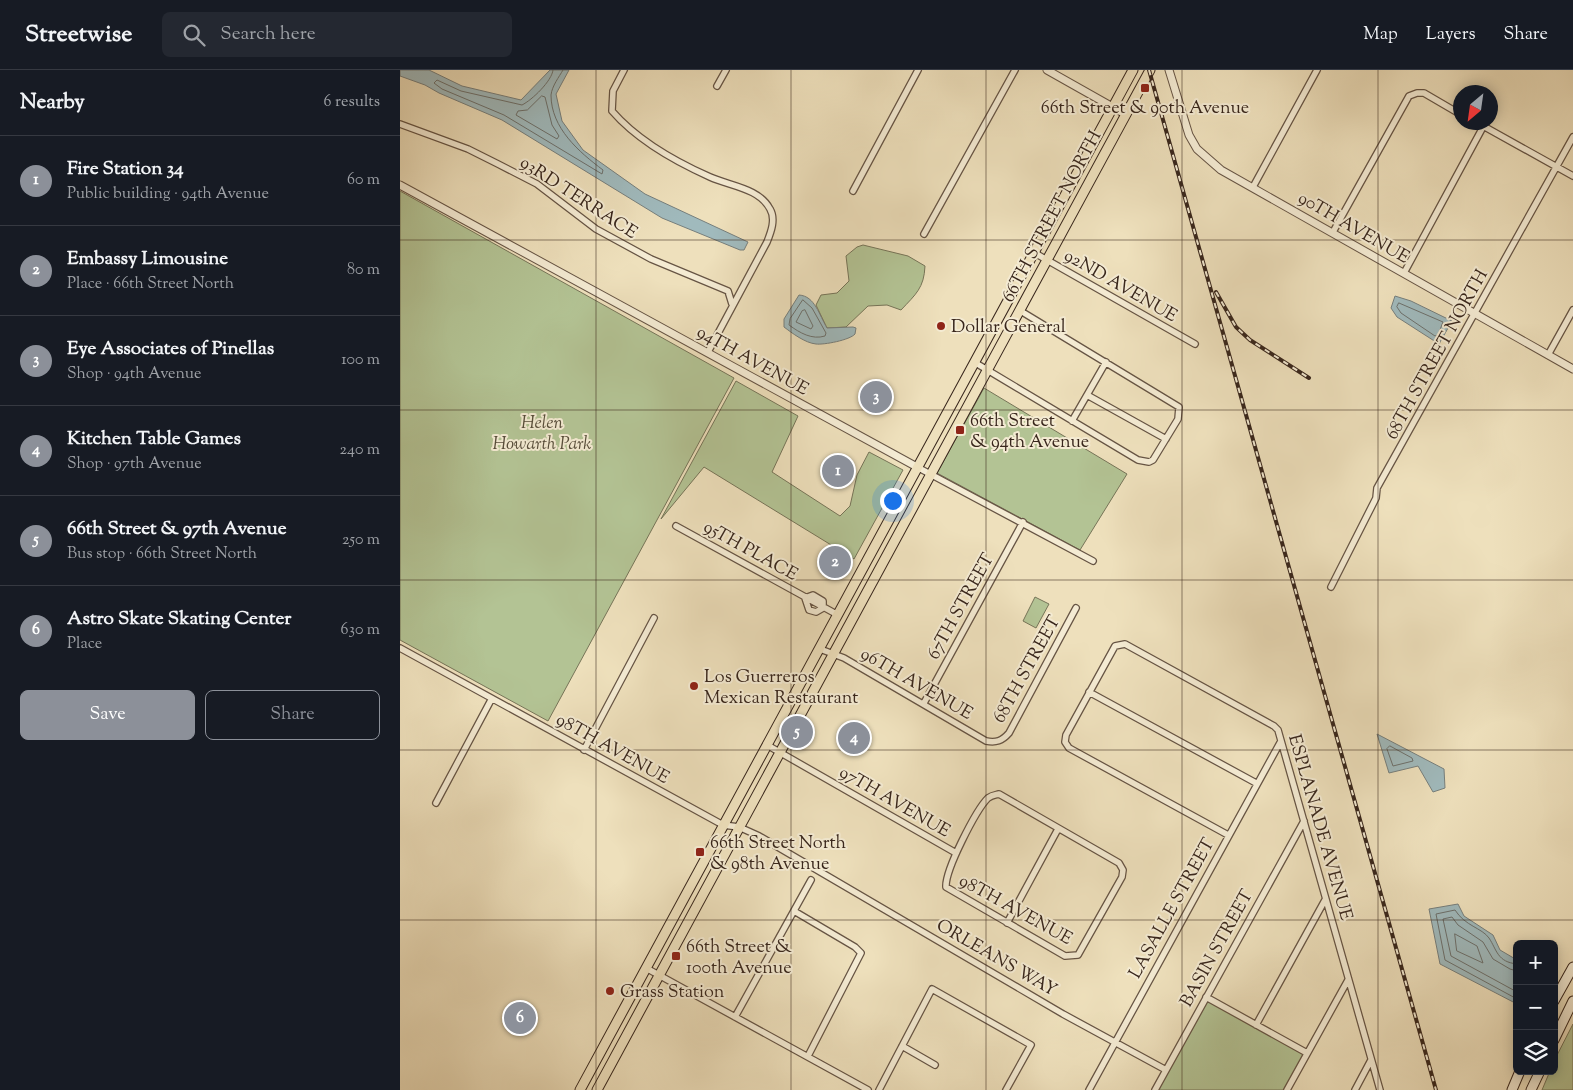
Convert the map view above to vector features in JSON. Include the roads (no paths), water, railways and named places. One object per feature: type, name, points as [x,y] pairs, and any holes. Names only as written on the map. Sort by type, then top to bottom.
[{"type":"main road","name":"66TH STREET NORTH","points":[[580,1090],[1133,70]]},
{"type":"main road","name":"66TH STREET NORTH","points":[[597,1090],[929,474],[1150,70]]},
{"type":"main road","points":[[1558,994],[1573,967]]},
{"type":"main road","points":[[1558,1032],[1573,1002]]},
{"type":"main road","points":[[1512,1090],[1518,1075]]},
{"type":"main road","points":[[1531,1090],[1538,1075]]},
{"type":"street","points":[[624,70],[613,91],[612,110],[627,128],[653,147],[710,177],[759,195],[771,210],[773,226],[767,242],[732,304],[708,352]]},
{"type":"street","points":[[717,86],[726,70]]},
{"type":"street","points":[[853,191],[918,70]]},
{"type":"street","points":[[924,234],[1015,70]]},
{"type":"street","points":[[1047,70],[1125,114]]},
{"type":"street","name":"90TH AVENUE","points":[[1170,70],[1187,128],[1197,149],[1221,170],[1573,369]]},
{"type":"street","points":[[1253,187],[1316,70]]},
{"type":"street","points":[[1333,232],[1409,96],[1417,92],[1424,93],[1453,110]]},
{"type":"street","name":"93RD TERRACE","points":[[400,124],[468,149],[537,184],[596,229],[651,259],[728,291],[732,304]]},
{"type":"street","points":[[1404,273],[1481,130]]},
{"type":"street","points":[[1488,130],[1573,176]]},
{"type":"street","name":"68TH STREET NORTH","points":[[1331,587],[1376,498],[1377,488],[1476,314],[1573,137]]},
{"type":"street","name":"94TH AVENUE","points":[[400,185],[1092,561]]},
{"type":"street","name":"92ND AVENUE","points":[[1033,252],[1195,344]]},
{"type":"street","points":[[974,362],[1144,462],[1153,460],[1178,418],[1179,407],[1018,310]]},
{"type":"street","points":[[1548,355],[1573,310]]},
{"type":"street","points":[[1072,421],[1106,362]]},
{"type":"street","points":[[1087,395],[1166,439]]},
{"type":"street","name":"67TH STREET","points":[[924,704],[1023,522]]},
{"type":"street","name":"95TH PLACE","points":[[676,526],[838,615]]},
{"type":"street","name":"68TH STREET","points":[[1000,741],[1009,733],[1076,608]]},
{"type":"street","points":[[584,750],[654,618]]},
{"type":"street","name":"ESPLANADE AVENUE","points":[[1089,692],[1110,652],[1115,646],[1125,644],[1274,726],[1281,741],[1380,1090]]},
{"type":"street","name":"98TH AVENUE","points":[[400,648],[491,700],[723,825],[739,827],[814,868]]},
{"type":"street","name":"96TH AVENUE","points":[[820,649],[844,658],[986,741],[1000,741]]},
{"type":"street","points":[[1228,835],[1068,748],[1065,742],[1066,735],[1089,692],[1256,783]]},
{"type":"street","points":[[436,803],[491,700]]},
{"type":"street","name":"LASALLE STREET","points":[[1088,1090],[1256,783],[1281,741]]},
{"type":"street","name":"97TH AVENUE","points":[[767,745],[956,853]]},
{"type":"street","points":[[956,853],[987,800],[993,795],[999,794],[1058,829],[1007,923]]},
{"type":"street","name":"BASIN STREET","points":[[1155,1090],[1304,821]]},
{"type":"street","name":"98TH AVENUE","points":[[956,853],[946,877],[946,887],[1065,956],[1073,957],[1078,954],[1122,877],[1123,870],[1119,863],[1058,829]]},
{"type":"street","name":"ORLEANS WAY","points":[[814,868],[1115,1043],[1166,1070]]},
{"type":"street","points":[[735,1016],[811,880]]},
{"type":"street","points":[[1256,1025],[1325,900]]},
{"type":"street","points":[[794,911],[855,947],[861,953],[808,1056]]},
{"type":"street","points":[[646,968],[868,1090]]},
{"type":"street","points":[[1287,1090],[1348,980]]},
{"type":"street","points":[[878,1090],[932,989],[1031,1045],[1006,1090]]},
{"type":"street","points":[[1206,997],[1307,1053]]},
{"type":"street","points":[[902,1046],[935,1065]]},
{"type":"street","points":[[1354,1090],[1371,1060]]},
{"type":"water","points":[[400,70],[429,70],[462,86],[521,100],[550,70],[569,70],[556,94],[562,121],[583,150],[645,194],[748,242],[744,250],[662,218],[502,120],[425,85],[400,76]]},
{"type":"water","points":[[799,295],[813,302],[827,328],[853,327],[856,328],[855,334],[837,342],[816,344],[803,340],[791,332],[784,327],[784,319]]},
{"type":"water","points":[[1395,296],[1411,301],[1452,321],[1439,344],[1397,317],[1391,308]]},
{"type":"water","points":[[1377,734],[1444,769],[1445,788],[1433,792],[1418,766],[1389,773]]},
{"type":"water","points":[[1458,904],[1464,916],[1493,935],[1500,950],[1513,958],[1513,1002],[1440,964],[1429,909]]},
{"type":"railway","points":[[1149,70],[1436,1090]]},
{"type":"railway","points":[[1216,292],[1236,327],[1250,340],[1309,378]]},
{"type":"place","name":"66th Street & 90th Avenue","points":[[1145,88]]},
{"type":"place","name":"Dollar General","points":[[941,326]]},
{"type":"place","name":"Eye Associates of Pinellas","points":[[876,397]]},
{"type":"place","name":"66th Street & 94th Avenue","points":[[960,430]]},
{"type":"place","name":"Fire Station 34","points":[[838,471]]},
{"type":"place","name":"Embassy Limousine","points":[[835,562]]},
{"type":"place","name":"Los Guerreros Mexican Restaurant","points":[[694,686]]},
{"type":"place","name":"66th Street & 97th Avenue","points":[[797,732]]},
{"type":"place","name":"Kitchen Table Games","points":[[854,738]]},
{"type":"place","name":"66th Street North & 98th Avenue","points":[[700,852]]},
{"type":"place","name":"66th Street & 100th Avenue","points":[[676,956]]},
{"type":"place","name":"Grass Station","points":[[610,991]]},
{"type":"place","name":"Astro Skate Skating Center","points":[[520,1018]]},
{"type":"park label","name":"Helen Howarth Park","points":[[542,432]]}]
